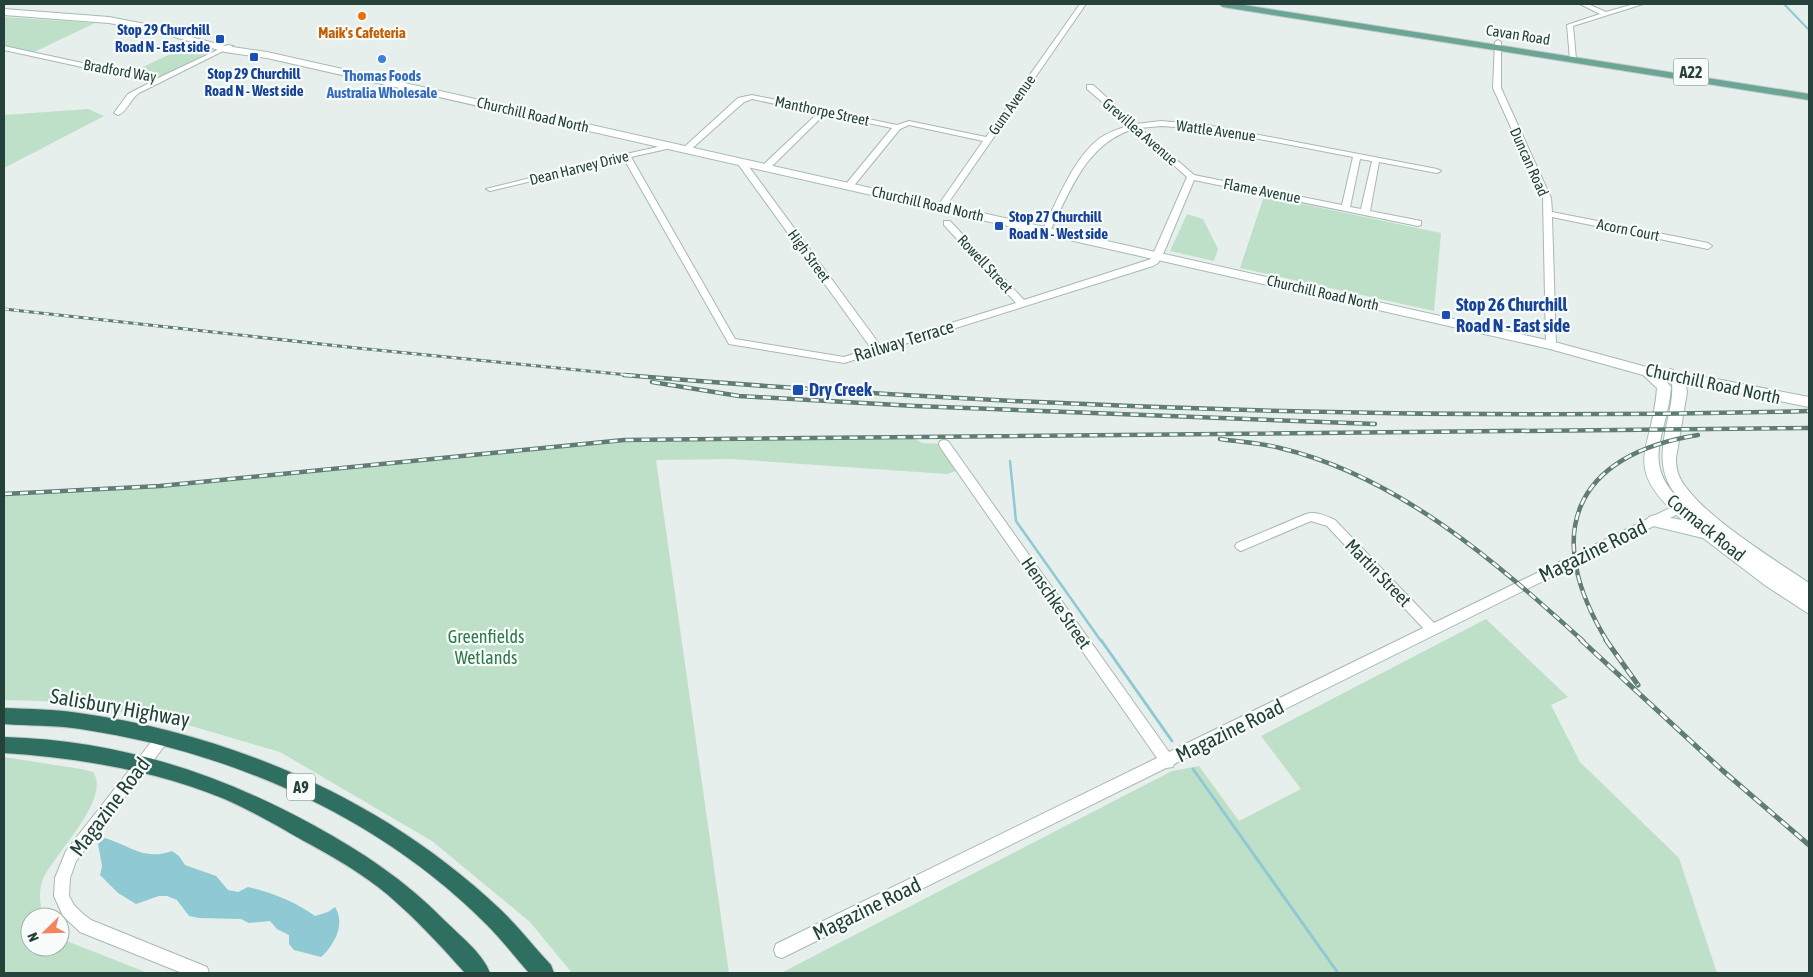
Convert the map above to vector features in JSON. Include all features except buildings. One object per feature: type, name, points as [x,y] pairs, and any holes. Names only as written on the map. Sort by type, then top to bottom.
[{"type":"highway","name":"Salisbury Highway","points":[[4,716],[79,722],[164,736],[236,758],[320,795],[412,847],[457,883],[495,918],[543,973]]},
{"type":"highway","name":"A9","points":[[4,745],[39,746],[142,764],[177,774],[253,802],[345,852],[394,887],[434,922],[479,973]]},
{"type":"main road","name":"Cavan Road","points":[[1229,4],[1498,45]]},
{"type":"main road","name":"Cavan Road","points":[[1256,4],[1809,97]]},
{"type":"main road","name":"Cavan Road","points":[[1572,57],[1809,91]]},
{"type":"street","name":"Gum Avenue","points":[[941,207],[1083,4]]},
{"type":"street","points":[[1583,4],[1605,14]]},
{"type":"street","points":[[1572,57],[1570,24],[1640,4]]},
{"type":"street","name":"Churchill Road North","points":[[6,16],[23,15],[109,20],[139,26],[1653,369],[1781,393],[1809,395]]},
{"type":"street","name":"Churchill Road North","points":[[6,16],[139,26]]},
{"type":"street","name":"Duncan Road","points":[[1498,45],[1497,88],[1547,198],[1551,345]]},
{"type":"street","name":"Churchill Road North","points":[[228,47],[243,52],[267,55]]},
{"type":"street","name":"Bradford Way","points":[[4,48],[158,81],[228,47]]},
{"type":"street","points":[[213,55],[243,52]]},
{"type":"street","points":[[118,112],[127,106],[129,98],[158,81]]},
{"type":"street","name":"Grevillea Avenue","points":[[1090,87],[1191,177]]},
{"type":"street","points":[[145,88],[153,91]]},
{"type":"street","name":"Manthorpe Street","points":[[685,150],[741,100],[752,97],[897,127],[909,123],[988,140]]},
{"type":"street","points":[[765,168],[822,112]]},
{"type":"street","name":"Wattle Avenue","points":[[1046,231],[1090,151],[1106,138],[1134,127],[1190,124],[1437,171]]},
{"type":"street","points":[[849,186],[897,127]]},
{"type":"street","name":"Dean Harvey Drive","points":[[490,189],[668,146]]},
{"type":"street","name":"Railway Terrace","points":[[626,156],[732,342],[840,360],[1142,267],[1154,262],[1158,256]]},
{"type":"street","points":[[1346,208],[1357,156]]},
{"type":"street","points":[[1365,212],[1376,159]]},
{"type":"street","name":"High Street","points":[[741,162],[877,349]]},
{"type":"street","points":[[1158,256],[1191,177]]},
{"type":"street","name":"Flame Avenue","points":[[1191,177],[1418,223]]},
{"type":"street","name":"Acorn Court","points":[[1547,214],[1708,246]]},
{"type":"street","name":"Rowell Street","points":[[947,223],[1022,304]]},
{"type":"street","name":"Churchill Road North","points":[[1653,369],[1679,386],[1712,383],[1778,398],[1809,402]]},
{"type":"street","name":"Cormack Road","points":[[1653,369],[1664,387],[1652,444],[1652,474],[1661,491],[1678,509],[1809,592]]},
{"type":"street","name":"Cormack Road","points":[[1679,386],[1669,467],[1674,481],[1682,494],[1718,533],[1809,607]]},
{"type":"street","name":"Henschke Street","points":[[944,444],[1168,762]]},
{"type":"street","points":[[1669,467],[1669,486],[1678,509]]},
{"type":"street","name":"Magazine Road","points":[[782,950],[1168,762],[1678,509]]},
{"type":"street","name":"Martin Street","points":[[1241,546],[1310,517],[1320,518],[1330,523],[1433,630]]},
{"type":"street","points":[[1654,521],[1718,533]]},
{"type":"street","name":"Magazine Road","points":[[164,736],[71,856],[63,877],[62,898],[70,915],[86,926],[200,973]]},
{"type":"green space","points":[[4,17],[95,23],[32,53],[4,48]]},
{"type":"green space","points":[[194,43],[210,47],[213,50],[165,77],[151,78],[130,73]]},
{"type":"green space","points":[[88,109],[104,116],[4,168],[4,115]]},
{"type":"green space","points":[[1264,196],[1441,233],[1434,311],[1240,268]]},
{"type":"green space","points":[[1187,214],[1203,219],[1218,249],[1214,261],[1170,251]]},
{"type":"green space","name":"Greenfields Wetlands","points":[[909,435],[922,443],[944,444],[962,469],[947,474],[731,459],[656,460],[729,973],[572,973],[530,922],[432,841],[280,752],[164,718],[42,701],[4,700],[4,493],[73,492],[141,488],[279,475],[485,451],[642,439]]},
{"type":"green space","points":[[1486,619],[1568,697],[1551,705],[1580,762],[1679,858],[1717,973],[781,973],[1172,771],[1199,766],[1239,821],[1301,789],[1261,736]]},
{"type":"green space","points":[[4,757],[93,772],[97,783],[95,796],[80,826],[43,879],[40,888],[41,907],[20,907],[20,957],[70,957],[70,942],[148,973],[4,973]]},
{"type":"water","points":[[105,838],[145,853],[162,854],[172,851],[179,856],[185,865],[216,876],[228,890],[238,892],[248,887],[266,892],[283,898],[315,916],[328,912],[335,907],[338,914],[339,927],[334,941],[321,957],[294,950],[289,944],[289,935],[277,929],[270,921],[249,923],[241,919],[189,916],[177,900],[167,896],[159,896],[136,904],[118,893],[100,875],[102,866],[98,844]]},
{"type":"waterway","points":[[1784,4],[1809,30]]},
{"type":"waterway","points":[[1010,461],[1016,521],[1101,641]]},
{"type":"waterway","points":[[1101,640],[1172,741]]},
{"type":"waterway","points":[[1193,769],[1338,973]]},
{"type":"railway","points":[[4,309],[357,348],[638,376]]},
{"type":"railway","points":[[624,375],[920,396],[1216,409],[1512,414],[1661,414],[1809,411]]},
{"type":"railway","points":[[652,382],[739,396],[915,406],[1375,424]]},
{"type":"railway","points":[[4,494],[160,486],[624,440],[1809,428]]},
{"type":"railway","points":[[1607,641],[1587,603],[1576,567],[1574,535],[1581,506],[1597,481],[1621,461],[1655,445],[1698,435]]},
{"type":"railway","points":[[1220,439],[1273,446],[1323,461],[1365,479],[1405,501],[1443,525],[1516,581],[1583,641]]},
{"type":"railway","points":[[1581,640],[1722,770],[1809,845]]},
{"type":"railway","points":[[1606,640],[1638,685]]},
{"type":"place","name":"Maik's Cafeteria","points":[[362,16]]},
{"type":"place","name":"Stop 29 Churchill Road N - East side","points":[[220,39]]},
{"type":"place","name":"Stop 29 Churchill Road N - West side","points":[[254,57]]},
{"type":"place","name":"Thomas Foods Australia Wholesale","points":[[382,59]]},
{"type":"place","name":"Stop 27 Churchill Road N - West side","points":[[999,226]]},
{"type":"place","name":"Stop 26 Churchill Road N - East side","points":[[1446,315]]},
{"type":"place","name":"Dry Creek","points":[[798,390]]}]
